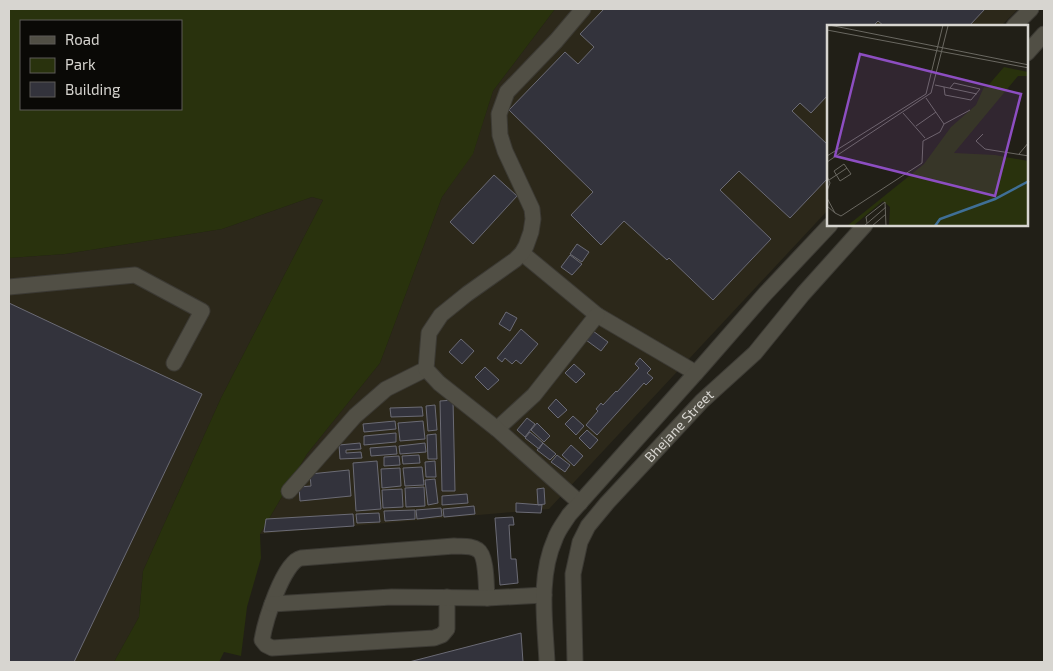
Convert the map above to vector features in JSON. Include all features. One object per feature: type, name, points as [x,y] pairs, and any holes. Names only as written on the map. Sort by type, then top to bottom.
[{"type":"street","points":[[580,503],[497,429],[439,383],[426,369],[429,333],[441,315],[522,253],[531,232],[532,209],[504,151],[500,135],[499,114],[507,92],[556,41],[582,9]]},
{"type":"street","points":[[1015,25],[1031,9]]},
{"type":"street","points":[[1028,51],[1044,34]]},
{"type":"street","name":"Bhejane Street","points":[[547,662],[544,594],[546,567],[555,538],[569,515],[765,294],[829,226]]},
{"type":"street","name":"Bhejane Street","points":[[575,662],[572,574],[580,542],[588,526],[702,401],[755,353],[803,294],[864,226]]},
{"type":"street","points":[[522,253],[597,315],[696,373]]},
{"type":"street","points":[[9,287],[135,275],[202,311],[174,363]]},
{"type":"street","points":[[497,429],[534,394],[597,315]]},
{"type":"street","points":[[290,491],[355,416],[386,389],[426,369]]},
{"type":"street","points":[[447,597],[447,629],[438,637],[272,648],[262,640],[265,621],[284,576],[295,559],[312,556],[454,546],[470,547],[478,550],[483,555],[487,598]]},
{"type":"street","points":[[272,604],[392,597],[487,598],[544,594]]},
{"type":"shaded area","points":[[555,9],[1018,9],[1002,25],[827,25],[827,211],[549,509],[260,534],[307,454],[380,363],[442,197],[473,153],[493,91]]},
{"type":"shaded area","points":[[312,197],[323,200],[221,398],[143,571],[139,617],[114,662],[9,662],[9,258],[65,254],[222,229]]},
{"type":"green space","points":[[9,9],[555,9],[493,91],[473,154],[442,197],[380,363],[307,454],[260,534],[261,558],[247,607],[241,656],[224,652],[219,662],[114,662],[139,617],[143,571],[221,398],[323,200],[312,197],[222,229],[65,254],[9,258]]},
{"type":"building","points":[[604,9],[985,9],[970,25],[883,25],[878,21],[874,25],[827,25],[827,96],[811,113],[800,103],[792,111],[827,144],[827,179],[790,218],[739,171],[720,190],[771,239],[713,300],[669,258],[667,260],[624,221],[601,245],[571,215],[593,192],[509,110],[565,52],[578,64],[594,47],[580,34]]},
{"type":"building","points":[[494,175],[517,196],[473,244],[450,222]]},
{"type":"building","points":[[577,244],[589,252],[582,262],[570,254]]},
{"type":"building","points":[[570,255],[582,264],[572,275],[561,267]]},
{"type":"building","points":[[9,303],[202,394],[74,662],[9,662]]},
{"type":"building","points":[[506,312],[517,318],[510,331],[499,324]]},
{"type":"building","points":[[521,329],[538,344],[521,364],[516,360],[512,364],[505,358],[502,362],[497,358]]},
{"type":"building","points":[[593,331],[608,342],[601,351],[586,340]]},
{"type":"building","points":[[461,339],[474,351],[462,364],[449,352]]},
{"type":"building","points":[[640,358],[651,369],[647,373],[653,378],[646,385],[644,383],[597,435],[586,425],[598,411],[596,409],[601,403],[603,405],[639,368],[635,364]]},
{"type":"building","points":[[574,364],[585,374],[576,383],[565,373]]},
{"type":"building","points":[[485,367],[499,380],[488,390],[475,377]]},
{"type":"building","points":[[556,399],[567,410],[558,418],[548,408]]},
{"type":"building","points":[[453,400],[455,491],[442,491],[440,401]]},
{"type":"building","points":[[435,405],[437,430],[428,431],[426,406]]},
{"type":"building","points":[[422,407],[423,416],[391,417],[390,408]]},
{"type":"building","points":[[573,416],[584,426],[576,435],[565,424]]},
{"type":"building","points":[[527,418],[535,424],[525,437],[517,430]]},
{"type":"building","points":[[395,421],[396,429],[364,432],[363,424]]},
{"type":"building","points":[[423,421],[425,439],[400,441],[398,423]]},
{"type":"building","points":[[537,423],[550,436],[544,442],[531,430]]},
{"type":"building","points":[[587,430],[598,440],[590,449],[579,438]]},
{"type":"building","points":[[530,432],[543,443],[539,449],[525,438]]},
{"type":"building","points":[[396,433],[396,442],[364,445],[364,436]]},
{"type":"building","points":[[436,434],[437,459],[428,459],[427,435]]},
{"type":"building","points":[[360,443],[361,449],[346,450],[346,453],[361,452],[362,458],[340,459],[339,445]]},
{"type":"building","points":[[425,443],[426,452],[400,454],[399,446]]},
{"type":"building","points":[[543,443],[556,454],[550,460],[537,450]]},
{"type":"building","points":[[571,445],[583,456],[574,466],[562,455]]},
{"type":"building","points":[[396,446],[397,454],[371,456],[370,448]]},
{"type":"building","points":[[419,455],[420,463],[403,464],[402,456]]},
{"type":"building","points":[[557,455],[570,465],[565,472],[551,462]]},
{"type":"building","points":[[399,456],[400,465],[384,466],[384,457]]},
{"type":"building","points":[[377,461],[381,509],[356,511],[353,463]]},
{"type":"building","points":[[435,461],[436,477],[426,477],[425,462]]},
{"type":"building","points":[[422,467],[424,485],[405,486],[403,468]]},
{"type":"building","points":[[400,468],[401,486],[382,488],[381,469]]},
{"type":"building","points":[[349,470],[351,496],[300,501],[299,487],[311,486],[310,474]]},
{"type":"building","points":[[435,479],[438,503],[428,505],[425,480]]},
{"type":"building","points":[[424,487],[425,506],[406,507],[405,488]]},
{"type":"building","points":[[544,488],[545,504],[538,505],[537,489]]},
{"type":"building","points":[[402,489],[403,507],[383,508],[382,490]]},
{"type":"building","points":[[467,494],[468,503],[442,505],[442,496]]},
{"type":"building","points":[[516,503],[542,505],[541,513],[516,512]]},
{"type":"building","points":[[474,506],[475,514],[444,517],[443,509]]},
{"type":"building","points":[[441,508],[442,516],[417,519],[416,510]]},
{"type":"building","points":[[415,510],[415,519],[385,521],[384,511]]},
{"type":"building","points":[[379,513],[380,522],[357,523],[356,514]]},
{"type":"building","points":[[353,514],[354,526],[264,532],[266,519]]},
{"type":"building","points":[[513,517],[514,525],[509,525],[511,559],[516,559],[518,583],[500,585],[495,518]]},
{"type":"building","points":[[521,633],[523,662],[409,662]]}]
